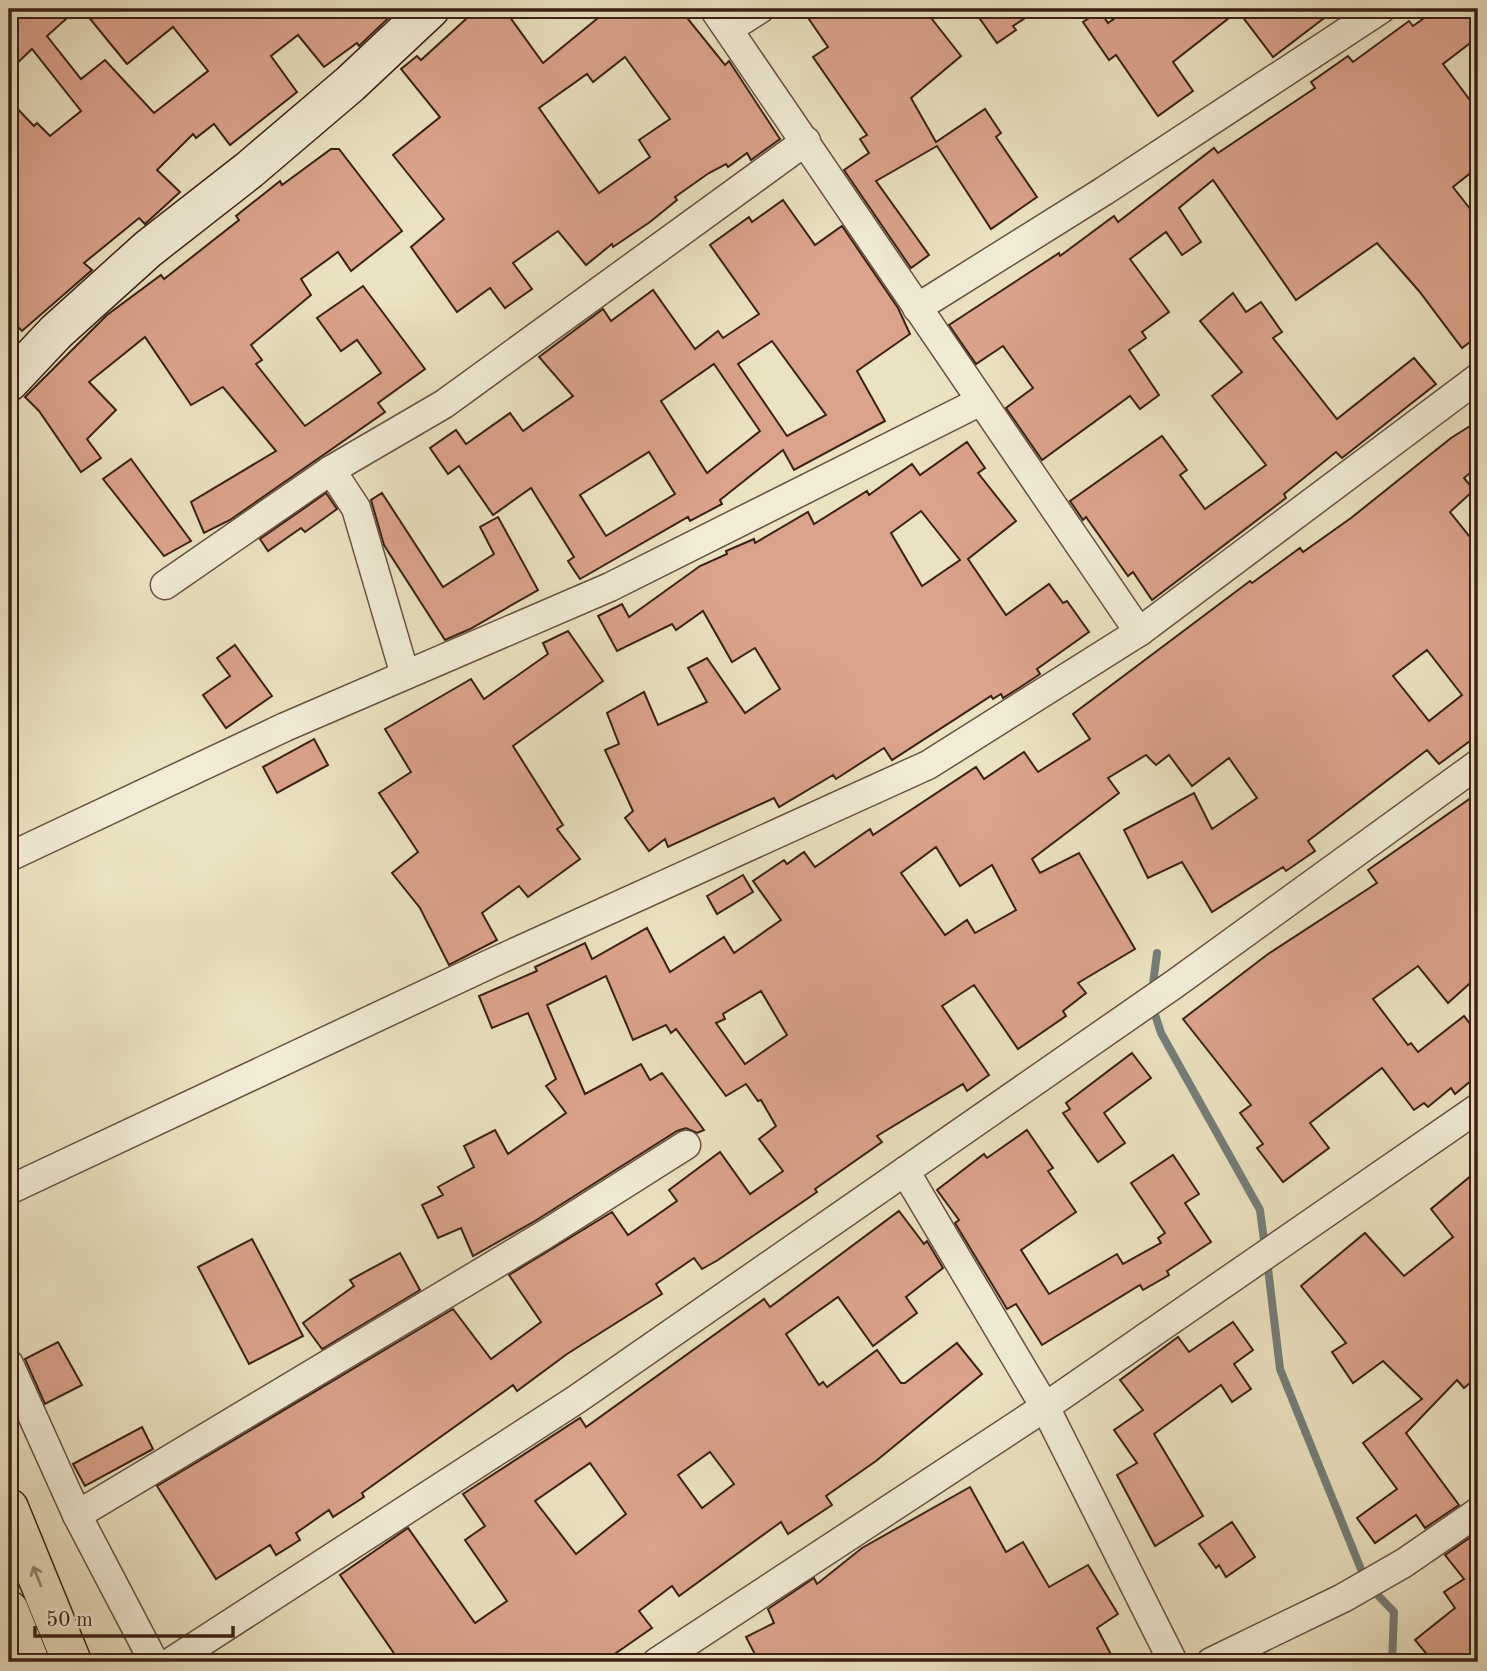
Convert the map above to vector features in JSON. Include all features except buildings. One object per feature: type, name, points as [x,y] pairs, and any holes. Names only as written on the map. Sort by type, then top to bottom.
[{"type":"highway","points":[[9,1508],[72,1662]]},
{"type":"highway","points":[[9,1610],[30,1662]]},
{"type":"main road","points":[[9,382],[56,332],[148,249],[249,170],[350,84],[430,9]]},
{"type":"street","points":[[760,9],[722,18],[1139,632]]},
{"type":"street","points":[[917,307],[1104,191],[1381,9]]},
{"type":"street","points":[[165,585],[331,470],[444,404],[806,141]]},
{"type":"street","points":[[9,1190],[494,962],[928,765],[1139,632],[1478,378]]},
{"type":"street","points":[[9,857],[285,727],[610,587],[981,401]]},
{"type":"street","points":[[331,470],[356,508],[405,675]]},
{"type":"street","points":[[171,1662],[577,1399],[1176,984],[1478,764]]},
{"type":"street","points":[[657,1662],[1045,1406],[1478,1108]]},
{"type":"street","points":[[76,1515],[544,1235],[686,1145]]},
{"type":"street","points":[[905,1171],[1045,1406],[1173,1662]]},
{"type":"street","points":[[9,1364],[76,1515],[154,1662]]},
{"type":"street","points":[[1211,1662],[1343,1598],[1404,1563],[1478,1512]]},
{"type":"waterway","points":[[1152,992],[1157,953]]},
{"type":"waterway","points":[[1152,1005],[1161,1033],[1260,1210],[1265,1248]]},
{"type":"waterway","points":[[1267,1260],[1280,1369],[1367,1584],[1394,1612],[1392,1662]]}]
